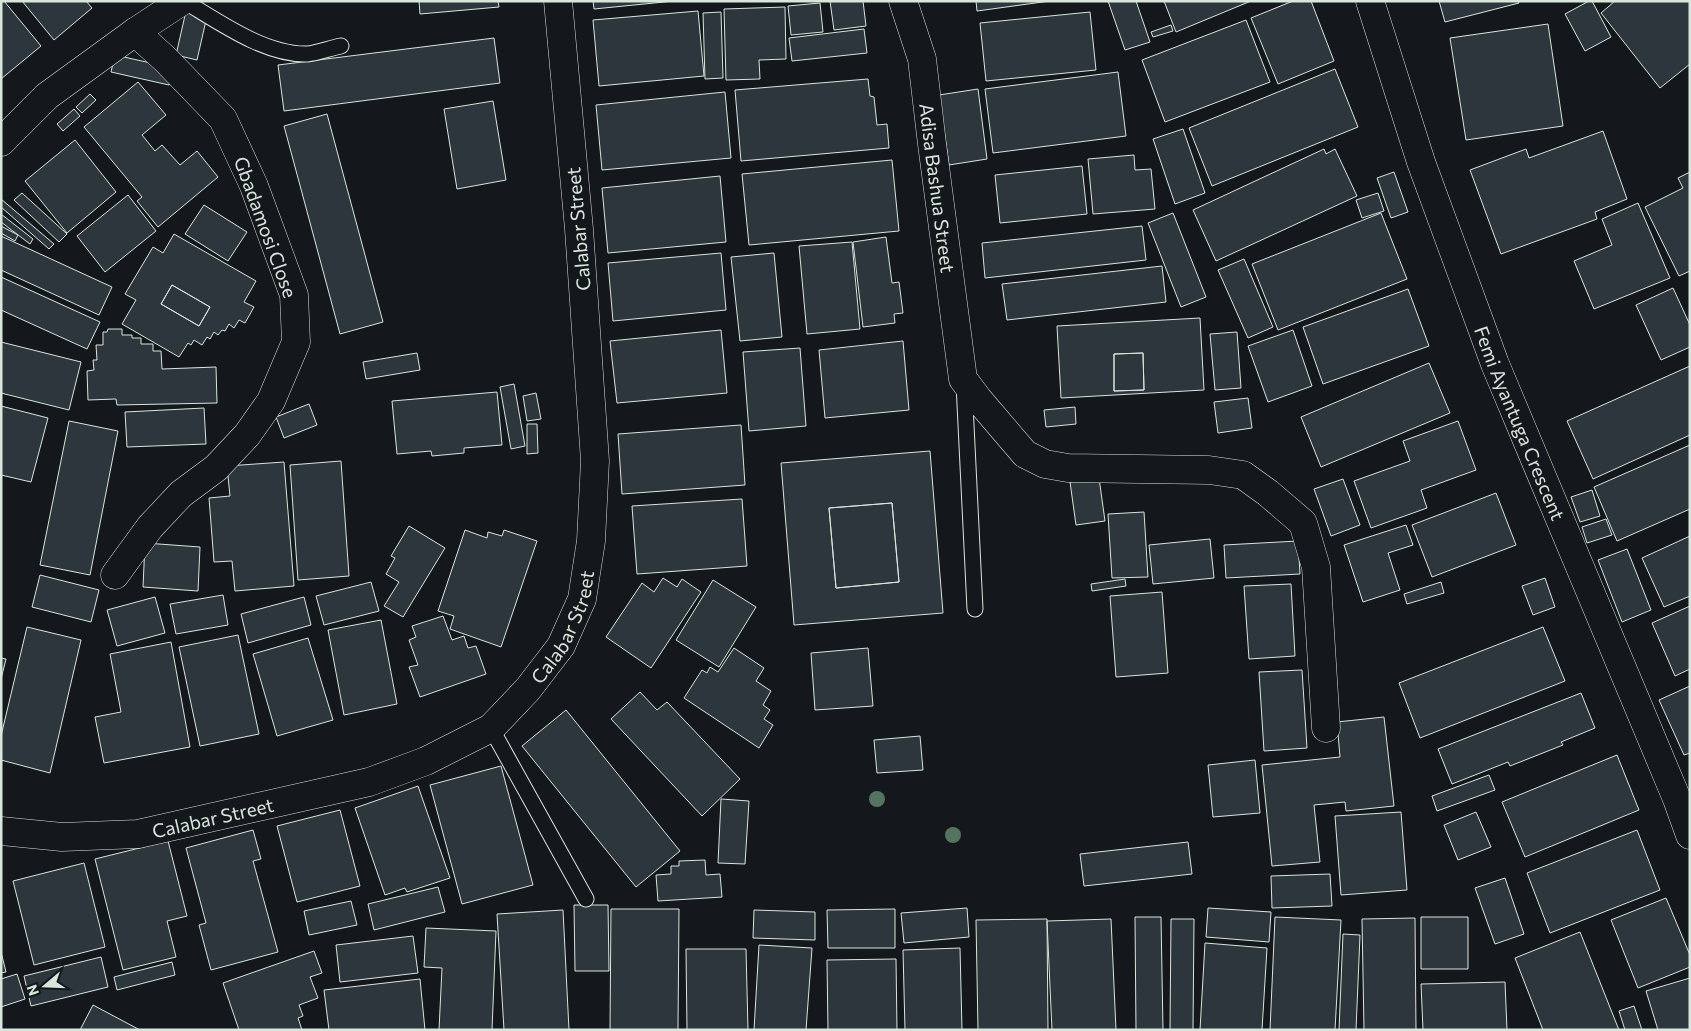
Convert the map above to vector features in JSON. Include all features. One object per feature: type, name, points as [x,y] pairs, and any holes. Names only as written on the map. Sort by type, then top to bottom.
[{"type":"street","points":[[1,142],[47,96],[135,32],[183,1]]},
{"type":"street","name":"Calabar Street","points":[[1,831],[62,837],[138,834],[369,782],[426,761],[491,728],[528,689],[561,646],[582,599],[591,541],[595,461],[579,229],[558,1]]},
{"type":"street","name":"Adisa Bashua Street","points":[[904,1],[922,59],[963,379]]},
{"type":"street","name":"Femi Ayantuga Crescent","points":[[1370,1],[1420,162],[1495,364],[1673,790],[1690,835]]},
{"type":"street","name":"Gbadamosi Close","points":[[115,575],[150,527],[181,494],[216,468],[247,435],[271,401],[296,342],[294,295],[254,186],[223,119],[165,59],[135,32]]},
{"type":"street","points":[[963,379],[1025,454],[1046,464],[1068,468],[1209,470],[1243,475],[1268,493],[1303,523],[1316,567],[1326,728]]},
{"type":"lane","points":[[183,1],[245,37],[281,51],[307,54],[341,46]]},
{"type":"lane","points":[[963,379],[975,610]]},
{"type":"lane","points":[[491,728],[586,899]]},
{"type":"building","points":[[1,1],[4,1],[41,46],[1,79]]},
{"type":"building","points":[[22,1],[86,1],[92,8],[54,40]]},
{"type":"building","points":[[419,1],[498,1],[499,7],[420,14]]},
{"type":"building","points":[[593,1],[674,1],[594,9]]},
{"type":"building","points":[[830,1],[863,1],[866,26],[834,30]]},
{"type":"building","points":[[976,1],[1050,1],[977,11]]},
{"type":"building","points":[[1108,1],[1136,1],[1150,42],[1125,50]]},
{"type":"building","points":[[1164,1],[1251,1],[1176,32]]},
{"type":"building","points":[[1293,1],[1311,1],[1334,61],[1278,84],[1251,18]]},
{"type":"building","points":[[1439,1],[1518,1],[1519,3],[1445,22]]},
{"type":"building","points":[[1592,1],[1611,37],[1585,51],[1565,14]]},
{"type":"building","points":[[1615,1],[1690,1],[1690,64],[1660,88],[1601,13]]},
{"type":"building","points":[[820,3],[823,32],[791,35],[788,6]]},
{"type":"building","points":[[785,7],[786,59],[759,60],[760,79],[726,80],[724,9]]},
{"type":"building","points":[[186,11],[207,16],[197,60],[176,55]]},
{"type":"building","points":[[698,11],[704,76],[599,86],[593,20]]},
{"type":"building","points":[[721,12],[723,78],[705,79],[703,13]]},
{"type":"building","points":[[1090,12],[1096,70],[986,81],[980,23]]},
{"type":"building","points":[[1246,20],[1270,82],[1165,122],[1142,60]]},
{"type":"building","points":[[1548,24],[1563,126],[1466,140],[1450,38]]},
{"type":"building","points":[[1171,25],[1173,31],[1153,37],[1151,32]]},
{"type":"building","points":[[864,29],[867,53],[792,61],[789,38]]},
{"type":"building","points":[[494,38],[500,83],[284,111],[278,65]]},
{"type":"building","points":[[115,55],[173,68],[169,85],[111,72]]},
{"type":"building","points":[[1335,69],[1358,127],[1212,186],[1189,128]]},
{"type":"building","points":[[1118,72],[1126,136],[993,153],[985,89]]},
{"type":"building","points":[[868,79],[870,96],[874,97],[877,125],[887,124],[889,148],[741,161],[735,90]]},
{"type":"building","points":[[138,82],[166,115],[142,135],[155,151],[162,145],[180,165],[197,151],[218,177],[158,227],[137,201],[142,197],[84,127]]},
{"type":"building","points":[[978,89],[987,159],[949,165],[939,95]]},
{"type":"building","points":[[725,92],[731,158],[602,170],[596,105]]},
{"type":"building","points":[[90,94],[96,100],[82,113],[76,107]]},
{"type":"building","points":[[493,101],[506,180],[457,189],[444,109]]},
{"type":"building","points":[[74,109],[80,116],[63,131],[57,124]]},
{"type":"building","points":[[327,114],[383,322],[340,334],[284,126]]},
{"type":"building","points":[[1183,129],[1205,193],[1175,204],[1153,139]]},
{"type":"building","points":[[1603,131],[1627,199],[1595,212],[1597,219],[1501,254],[1470,170],[1526,149],[1529,158]]},
{"type":"building","points":[[75,140],[116,192],[67,233],[25,181]]},
{"type":"building","points":[[1324,149],[1326,154],[1335,149],[1357,196],[1216,261],[1193,210]]},
{"type":"building","points":[[1134,155],[1135,170],[1151,169],[1155,209],[1093,214],[1088,159]]},
{"type":"building","points":[[892,160],[899,231],[749,245],[742,174]]},
{"type":"building","points":[[1082,166],[1087,214],[1000,223],[995,175]]},
{"type":"building","points":[[1394,172],[1408,212],[1391,218],[1377,178]]},
{"type":"building","points":[[1690,172],[1690,271],[1679,276],[1645,207],[1683,188],[1678,178]]},
{"type":"building","points":[[720,176],[726,242],[608,253],[602,188]]},
{"type":"building","points":[[22,193],[67,234],[59,242],[14,200]]},
{"type":"building","points":[[1378,193],[1384,211],[1362,218],[1356,200]]},
{"type":"building","points":[[128,195],[156,231],[105,272],[77,236]]},
{"type":"building","points":[[1,199],[54,244],[49,249],[1,207]]},
{"type":"building","points":[[1638,203],[1670,278],[1594,309],[1574,261],[1612,245],[1602,219]]},
{"type":"building","points":[[204,205],[247,232],[228,261],[185,234]]},
{"type":"building","points":[[1173,213],[1206,297],[1181,307],[1148,223]]},
{"type":"building","points":[[1381,213],[1407,279],[1278,330],[1252,264]]},
{"type":"building","points":[[1,214],[33,239],[30,244],[1,222]]},
{"type":"building","points":[[1,226],[18,235],[15,241],[1,233]]},
{"type":"building","points":[[1142,226],[1146,260],[985,278],[982,243]]},
{"type":"building","points":[[174,234],[256,281],[244,302],[254,307],[245,323],[239,320],[234,328],[229,324],[225,331],[222,330],[218,335],[214,332],[210,339],[207,337],[202,345],[194,340],[191,345],[188,343],[179,357],[122,324],[136,300],[125,294],[153,247],[163,253]],"holes":[[[172,285],[210,307],[199,326],[161,304]]]},
{"type":"building","points":[[1,236],[112,287],[99,315],[1,270]]},
{"type":"building","points":[[886,237],[892,283],[899,282],[903,313],[894,314],[895,323],[863,327],[853,242]]},
{"type":"building","points":[[852,242],[860,329],[807,334],[799,246]]},
{"type":"building","points":[[721,253],[726,310],[613,321],[608,263]]},
{"type":"building","points":[[774,253],[782,337],[740,341],[731,257]]},
{"type":"building","points":[[1244,259],[1273,327],[1248,338],[1218,270]]},
{"type":"building","points":[[1162,266],[1166,302],[1007,320],[1002,284]]},
{"type":"building","points":[[1,277],[100,322],[87,349],[1,310]]},
{"type":"building","points":[[172,285],[210,307],[199,326],[161,304]]},
{"type":"building","points":[[1673,288],[1690,325],[1690,347],[1661,360],[1636,305]]},
{"type":"building","points":[[1408,289],[1429,346],[1323,384],[1303,327]]},
{"type":"building","points":[[1200,318],[1204,390],[1061,398],[1057,326]],"holes":[[[1143,353],[1144,390],[1114,391],[1114,354]]]},
{"type":"building","points":[[108,329],[122,329],[122,335],[132,335],[132,338],[141,338],[141,344],[153,344],[153,351],[161,351],[162,369],[216,367],[217,403],[117,405],[116,399],[88,400],[87,371],[94,370],[93,360],[97,360],[96,345],[103,345],[103,332],[107,332]]},
{"type":"building","points":[[721,330],[727,393],[617,403],[610,341]]},
{"type":"building","points":[[1293,330],[1312,386],[1268,402],[1248,346]]},
{"type":"building","points":[[1237,332],[1241,388],[1215,390],[1210,334]]},
{"type":"building","points":[[903,341],[909,410],[825,418],[819,350]]},
{"type":"building","points":[[1,342],[81,362],[69,410],[1,393]]},
{"type":"building","points":[[800,348],[806,426],[749,431],[743,352]]},
{"type":"building","points":[[417,353],[420,370],[366,379],[363,362]]},
{"type":"building","points":[[1143,353],[1144,390],[1114,391],[1114,354]]},
{"type":"building","points":[[1429,363],[1450,413],[1321,467],[1301,417]]},
{"type":"building","points":[[1690,366],[1690,435],[1593,479],[1567,421]]},
{"type":"building","points":[[514,384],[525,446],[511,449],[500,387]]},
{"type":"building","points":[[497,392],[502,445],[464,448],[464,453],[432,456],[431,451],[397,454],[392,401]]},
{"type":"building","points":[[536,393],[541,419],[527,421],[523,396]]},
{"type":"building","points":[[1248,398],[1252,428],[1218,433],[1214,402]]},
{"type":"building","points":[[309,404],[317,425],[284,438],[276,417]]},
{"type":"building","points":[[1,406],[48,418],[31,482],[1,475]]},
{"type":"building","points":[[1075,407],[1076,424],[1046,427],[1044,410]]},
{"type":"building","points":[[204,408],[206,444],[127,447],[125,412]]},
{"type":"building","points":[[69,421],[118,431],[90,575],[40,565]]},
{"type":"building","points":[[1458,421],[1476,470],[1421,490],[1427,508],[1371,528],[1354,481],[1410,461],[1403,441]]},
{"type":"building","points":[[527,424],[537,424],[538,453],[527,454]]},
{"type":"building","points":[[741,425],[745,485],[622,494],[618,434]]},
{"type":"building","points":[[1690,445],[1690,509],[1617,541],[1594,487]]},
{"type":"building","points":[[930,451],[943,613],[794,625],[781,463]],"holes":[[[892,503],[899,582],[836,588],[829,508]]]},
{"type":"building","points":[[341,461],[349,576],[298,580],[290,465]]},
{"type":"building","points":[[284,462],[294,586],[235,591],[232,561],[214,562],[209,498],[230,496],[227,466]]},
{"type":"building","points":[[1099,478],[1105,521],[1076,525],[1070,482]]},
{"type":"building","points":[[1343,479],[1360,525],[1331,536],[1314,489]]},
{"type":"building","points":[[1592,490],[1600,516],[1580,522],[1571,497]]},
{"type":"building","points":[[1496,493],[1516,545],[1432,577],[1412,525]]},
{"type":"building","points":[[742,499],[747,566],[637,574],[632,506]]},
{"type":"building","points":[[892,503],[899,582],[836,588],[829,508]]},
{"type":"building","points":[[1144,512],[1148,577],[1112,578],[1108,514]]},
{"type":"building","points":[[1606,519],[1612,535],[1587,543],[1582,527]]},
{"type":"building","points":[[1406,525],[1413,545],[1388,553],[1400,590],[1363,602],[1344,545]]},
{"type":"building","points":[[409,526],[445,548],[403,617],[384,606],[399,582],[386,574],[395,558],[391,556]]},
{"type":"building","points":[[465,530],[487,538],[488,532],[502,536],[504,530],[537,541],[501,647],[450,629],[454,616],[438,611]]},
{"type":"building","points":[[1690,536],[1690,596],[1664,607],[1642,558]]},
{"type":"building","points":[[1210,539],[1214,578],[1153,584],[1149,545]]},
{"type":"building","points":[[1298,541],[1300,574],[1226,578],[1224,545]]},
{"type":"building","points":[[145,543],[200,547],[198,591],[143,587]]},
{"type":"building","points":[[1627,549],[1651,610],[1622,622],[1598,560]]},
{"type":"building","points":[[40,575],[99,590],[91,622],[32,607]]},
{"type":"building","points":[[663,578],[677,587],[682,579],[701,592],[651,668],[606,637],[642,583],[654,592]]},
{"type":"building","points":[[1545,578],[1555,607],[1533,615],[1522,586]]},
{"type":"building","points":[[1125,579],[1126,586],[1092,591],[1091,584]]},
{"type":"building","points":[[713,580],[756,607],[719,667],[676,640]]},
{"type":"building","points":[[371,582],[379,611],[324,625],[316,596]]},
{"type":"building","points":[[1441,582],[1444,593],[1407,604],[1404,594]]},
{"type":"building","points":[[1291,584],[1295,656],[1249,659],[1244,586]]},
{"type":"building","points":[[1162,592],[1168,673],[1116,677],[1110,596]]},
{"type":"building","points":[[223,595],[228,625],[176,634],[170,604]]},
{"type":"building","points":[[155,597],[165,633],[117,646],[107,610]]},
{"type":"building","points":[[304,597],[311,625],[248,643],[241,614]]},
{"type":"building","points":[[1690,606],[1690,669],[1675,676],[1652,623]]},
{"type":"building","points":[[443,616],[452,640],[464,636],[468,648],[476,646],[486,674],[420,697],[409,667],[418,665],[409,640],[416,637],[412,626]]},
{"type":"building","points":[[381,620],[397,704],[344,715],[328,630]]},
{"type":"building","points":[[27,627],[81,640],[50,773],[1,760],[1,736]]},
{"type":"building","points":[[1543,627],[1565,681],[1420,738],[1399,683]]},
{"type":"building","points":[[238,635],[259,734],[200,746],[179,647]]},
{"type":"building","points":[[308,638],[333,720],[277,736],[253,654]]},
{"type":"building","points":[[171,642],[190,747],[104,763],[95,717],[121,712],[110,654]]},
{"type":"building","points":[[734,648],[764,668],[756,681],[771,691],[763,705],[770,710],[764,719],[773,725],[759,748],[684,698],[702,670],[707,673],[710,667],[718,672]]},
{"type":"building","points":[[868,648],[873,706],[815,710],[811,653]]},
{"type":"building","points":[[1,658],[6,659],[1,679]]},
{"type":"building","points":[[1302,670],[1307,748],[1264,751],[1259,672]]},
{"type":"building","points":[[1690,686],[1690,753],[1684,755],[1659,700]]},
{"type":"building","points":[[640,692],[657,710],[667,702],[740,779],[702,816],[611,719]]},
{"type":"building","points":[[1581,693],[1595,728],[1561,742],[1563,745],[1510,766],[1508,762],[1452,784],[1438,749]]},
{"type":"building","points":[[566,710],[680,851],[636,887],[522,746]]},
{"type":"building","points":[[1384,717],[1394,806],[1346,811],[1345,802],[1314,805],[1320,862],[1272,866],[1262,765],[1340,757],[1337,722]]},
{"type":"building","points":[[920,736],[923,770],[877,773],[874,740]]},
{"type":"building","points":[[1617,755],[1639,810],[1525,857],[1502,802]]},
{"type":"building","points":[[1255,760],[1260,813],[1213,817],[1208,765]]},
{"type":"building","points":[[501,766],[533,885],[462,904],[430,785]]},
{"type":"building","points":[[1489,775],[1495,790],[1437,811],[1432,796]]},
{"type":"building","points":[[418,786],[450,878],[407,892],[405,888],[385,895],[355,808]]},
{"type":"building","points":[[721,799],[749,801],[745,864],[718,863]]},
{"type":"building","points":[[340,810],[360,886],[297,902],[277,826]]},
{"type":"building","points":[[1401,812],[1407,890],[1341,895],[1335,816]]},
{"type":"building","points":[[1476,812],[1491,847],[1458,860],[1444,825]]},
{"type":"building","points":[[253,830],[261,859],[253,861],[278,952],[211,970],[199,925],[206,923],[186,848]]},
{"type":"building","points":[[1637,830],[1660,890],[1550,933],[1527,873]]},
{"type":"building","points":[[168,841],[187,916],[167,921],[176,957],[123,970],[95,859]]},
{"type":"building","points":[[1188,842],[1192,874],[1084,886],[1080,854]]},
{"type":"building","points":[[705,860],[706,875],[720,874],[722,897],[658,901],[656,875],[671,874],[671,866],[679,866],[679,861]]},
{"type":"building","points":[[84,863],[105,947],[34,965],[13,881]]},
{"type":"building","points":[[1330,874],[1332,906],[1272,908],[1271,876]]},
{"type":"building","points":[[1505,878],[1524,934],[1495,944],[1475,888]]},
{"type":"building","points":[[438,887],[445,912],[374,930],[368,904]]},
{"type":"building","points":[[1666,898],[1690,955],[1690,967],[1638,988],[1611,920]]},
{"type":"building","points":[[351,901],[357,925],[309,935],[304,911]]},
{"type":"building","points":[[574,905],[608,905],[609,971],[575,971]]},
{"type":"building","points":[[967,908],[969,937],[904,943],[901,913]]},
{"type":"building","points":[[1208,908],[1271,912],[1269,942],[1206,937]]},
{"type":"building","points":[[611,909],[679,909],[678,1030],[610,1030]]},
{"type":"building","points":[[895,909],[895,948],[828,948],[827,910]]},
{"type":"building","points":[[563,910],[569,1030],[504,1030],[497,914]]},
{"type":"building","points":[[754,910],[815,912],[815,940],[753,938]]},
{"type":"building","points":[[1135,917],[1161,917],[1163,1030],[1136,1030]]},
{"type":"building","points":[[1275,917],[1341,920],[1335,1030],[1270,1030]]},
{"type":"building","points":[[1421,917],[1468,917],[1468,969],[1421,969]]},
{"type":"building","points":[[1415,918],[1416,1030],[1364,1030],[1362,919]]},
{"type":"building","points":[[1047,919],[1048,1030],[978,1030],[976,920]]},
{"type":"building","points":[[1111,919],[1116,1030],[1052,1030],[1047,921]]},
{"type":"building","points":[[1171,919],[1194,919],[1193,1030],[1170,1030]]},
{"type":"building","points":[[426,928],[496,931],[492,1030],[439,1030],[442,968],[424,967]]},
{"type":"building","points":[[1580,932],[1619,1030],[1543,1030],[1515,958]]},
{"type":"building","points":[[1343,934],[1360,935],[1356,1030],[1339,1030]]},
{"type":"building","points":[[413,936],[418,973],[340,982],[336,945]]},
{"type":"building","points":[[1205,943],[1267,948],[1262,1030],[1200,1030]]},
{"type":"building","points":[[759,945],[812,948],[806,1030],[754,1030]]},
{"type":"building","points":[[960,948],[962,1030],[905,1030],[903,950]]},
{"type":"building","points":[[686,949],[746,949],[748,1030],[687,1030]]},
{"type":"building","points":[[314,951],[322,973],[310,977],[318,998],[299,1005],[303,1016],[298,1018],[302,1030],[239,1030],[223,983]]},
{"type":"building","points":[[1,952],[6,972],[1,973]]},
{"type":"building","points":[[101,957],[108,987],[31,1006],[24,976]]},
{"type":"building","points":[[896,959],[897,1030],[828,1030],[827,960]]},
{"type":"building","points":[[172,962],[175,975],[117,990],[114,977]]},
{"type":"building","points":[[17,974],[25,999],[1,1007],[1,979]]},
{"type":"building","points":[[1690,978],[1690,1030],[1658,1030],[1646,991]]},
{"type":"building","points":[[420,979],[425,1030],[329,1030],[324,990]]},
{"type":"building","points":[[1505,982],[1507,1030],[1423,1030],[1421,984]]},
{"type":"building","points":[[93,1005],[140,1030],[80,1030]]},
{"type":"building","points":[[1634,1006],[1642,1030],[1625,1030],[1619,1011]]}]
